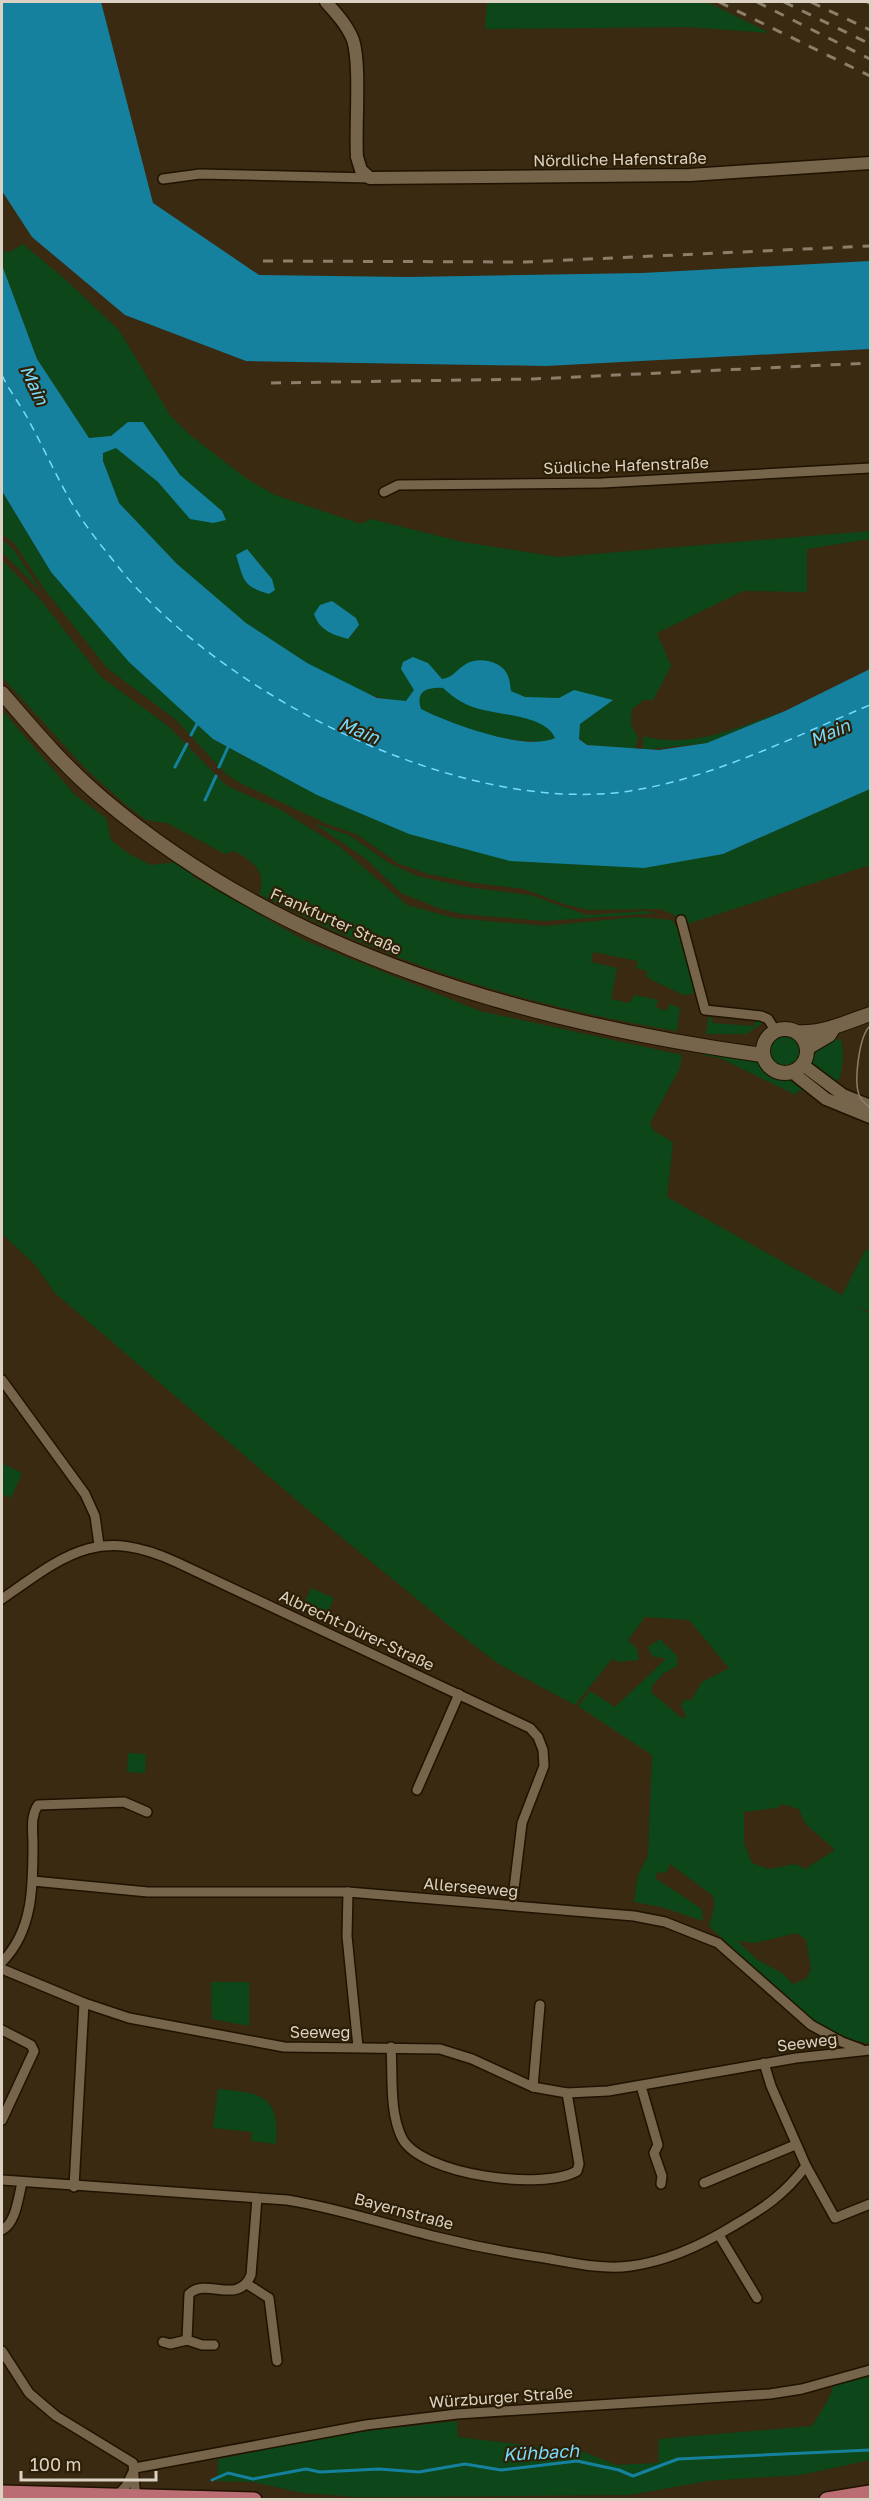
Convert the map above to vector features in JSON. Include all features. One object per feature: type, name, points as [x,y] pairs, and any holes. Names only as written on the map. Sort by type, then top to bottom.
[{"type":"main road","name":"Frankfurter Straße","points":[[2,693],[76,774],[124,816],[214,879],[315,934],[407,971],[495,1000],[610,1028],[724,1047],[738,1043],[763,1049]]},
{"type":"main road","points":[[834,1027],[829,1035],[807,1048],[799,1068],[781,1073],[774,1071],[765,1061],[763,1049],[772,1026],[810,1033],[870,1014]]},
{"type":"main road","points":[[797,1032],[807,1048]]},
{"type":"main road","points":[[2,2493],[136,2499],[253,2499]]},
{"type":"main road","points":[[827,2499],[870,2493]]},
{"type":"street","points":[[326,2],[344,23],[353,40],[356,57],[356,135],[361,170],[370,178]]},
{"type":"street","name":"Nördliche Hafenstraße","points":[[163,179],[200,174],[370,178],[690,175],[870,163]]},
{"type":"street","name":"Südliche Hafenstraße","points":[[384,492],[398,485],[602,483],[870,468]]},
{"type":"street","points":[[681,920],[705,1010],[761,1016],[772,1026]]},
{"type":"street","points":[[870,1106],[843,1095],[799,1068],[797,1076],[826,1099],[870,1117]]},
{"type":"street","points":[[2,1380],[85,1494],[94,1516],[99,1545]]},
{"type":"street","name":"Albrecht-Dürer-Straße","points":[[2,1599],[84,1548],[99,1545],[135,1546],[157,1553],[530,1728],[538,1737],[543,1750],[540,1779],[522,1823],[512,1905]]},
{"type":"street","points":[[417,1790],[459,1694]]},
{"type":"street","points":[[2,1962],[26,1923],[33,1881],[32,1820],[39,1805],[124,1802],[147,1812]]},
{"type":"street","name":"Allerseeweg","points":[[33,1881],[148,1892],[348,1892],[634,1916],[690,1931],[718,1943],[811,2025],[842,2042],[868,2050]]},
{"type":"street","points":[[348,1892],[347,1936],[358,2047]]},
{"type":"street","name":"Seeweg","points":[[2,1969],[84,2003],[129,2018],[300,2049],[430,2048],[458,2053],[533,2086],[567,2093],[641,2086],[764,2063],[868,2050]]},
{"type":"street","points":[[74,2187],[84,2003]]},
{"type":"street","points":[[533,2086],[540,2005]]},
{"type":"street","points":[[2,2030],[31,2045],[34,2051],[2,2120]]},
{"type":"street","points":[[391,2047],[395,2119],[402,2138],[412,2152],[463,2171],[523,2179],[549,2178],[577,2171],[579,2164],[567,2093]]},
{"type":"street","points":[[764,2063],[795,2145],[835,2218],[870,2204]]},
{"type":"street","points":[[641,2086],[658,2145],[654,2153],[662,2176],[661,2184]]},
{"type":"street","points":[[704,2183],[795,2145]]},
{"type":"street","name":"Bayernstraße","points":[[2,2180],[74,2187],[256,2198],[327,2206],[438,2238],[594,2266],[630,2266],[648,2262],[719,2235],[770,2205],[789,2188],[806,2166]]},
{"type":"street","points":[[2,2230],[9,2225],[12,2218],[22,2183]]},
{"type":"street","points":[[187,2340],[191,2292],[240,2289],[247,2284],[251,2275],[256,2198]]},
{"type":"street","points":[[719,2235],[757,2298]]},
{"type":"street","points":[[247,2284],[269,2298],[277,2361]]},
{"type":"street","points":[[163,2342],[170,2344],[187,2340],[202,2345],[214,2345]]},
{"type":"street","points":[[2,2351],[29,2393],[56,2415],[128,2459],[135,2468],[136,2499]]},
{"type":"street","name":"Würzburger Straße","points":[[135,2468],[377,2423],[502,2410],[770,2394],[802,2389],[870,2370]]},
{"type":"street","points":[[116,2498],[126,2486],[135,2468]]},
{"type":"green space","points":[[487,2],[707,2],[770,33],[688,27],[485,29]]},
{"type":"green space","points":[[23,244],[67,281],[119,330],[170,415],[190,435],[247,479],[275,495],[361,524],[371,519],[463,542],[558,557],[870,531],[870,539],[807,549],[807,592],[743,591],[657,633],[671,666],[653,700],[644,700],[632,709],[631,725],[638,737],[635,749],[587,745],[547,707],[458,675],[416,689],[408,703],[375,696],[340,682],[305,664],[270,641],[206,590],[121,509],[110,486],[102,452],[112,436],[89,438],[37,359],[2,265],[2,249],[8,253]]},
{"type":"green space","points":[[2,491],[51,572],[213,739],[325,798],[723,854],[870,789],[870,865],[684,925],[674,915],[661,909],[588,910],[524,889],[428,874],[399,864],[358,835],[327,824],[238,782],[226,774],[176,720],[107,668],[45,590],[15,544],[2,534]]},
{"type":"green space","points":[[2,539],[14,550],[41,591],[2,552]]},
{"type":"green space","points":[[2,560],[40,599],[101,677],[167,725],[227,786],[281,810],[340,847],[407,905],[454,918],[545,926],[636,917],[672,920],[688,957],[694,980],[693,994],[683,995],[650,979],[646,976],[647,971],[636,968],[638,961],[593,952],[591,962],[617,968],[611,999],[629,1003],[635,995],[658,1000],[656,1007],[666,1011],[670,1004],[680,1008],[677,1031],[567,1009],[514,995],[462,980],[360,942],[259,894],[261,880],[257,868],[234,851],[225,854],[167,823],[146,820],[85,768],[2,677]]},
{"type":"green space","points":[[444,686],[545,720],[558,735],[553,740],[547,741],[487,736],[447,722],[417,708],[416,700],[421,688]]},
{"type":"green space","points":[[2,710],[75,795],[106,818],[111,840],[127,853],[151,865],[178,862],[195,874],[192,876],[304,940],[480,1011],[682,1055],[680,1068],[650,1123],[654,1131],[673,1142],[667,1197],[842,1295],[866,1249],[870,1251],[870,1312],[857,1305],[870,1314],[870,2044],[844,2038],[814,2024],[709,1926],[715,1904],[712,1895],[670,1864],[666,1873],[658,1872],[655,1878],[702,1909],[703,1921],[661,1907],[634,1902],[638,1875],[648,1856],[652,1755],[578,1706],[590,1691],[615,1707],[666,1659],[652,1656],[648,1647],[660,1639],[677,1656],[677,1666],[664,1673],[652,1686],[652,1693],[683,1719],[686,1715],[681,1705],[684,1700],[691,1700],[702,1682],[729,1668],[689,1620],[645,1617],[628,1640],[637,1649],[639,1660],[619,1662],[612,1659],[575,1705],[497,1663],[301,1504],[55,1293],[35,1265],[2,1234]],"holes":[[[782,1804],[799,1809],[805,1823],[835,1850],[805,1869],[795,1864],[769,1869],[752,1863],[744,1843],[744,1812],[777,1808]],[[797,1933],[806,1940],[811,1969],[807,1978],[793,1984],[782,1973],[758,1960],[737,1941],[755,1943]]]},
{"type":"green space","points":[[784,711],[707,743],[643,750],[643,736],[661,740],[697,738],[733,729]]},
{"type":"green space","points":[[315,824],[349,835],[389,863],[417,876],[466,887],[530,895],[587,915],[645,911],[657,913],[545,921],[462,914],[441,909],[401,893],[366,859]]},
{"type":"green space","points":[[711,1016],[713,1023],[754,1026],[755,1019],[763,1023],[746,1034],[706,1034],[708,1019]]},
{"type":"green space","points":[[784,1033],[797,1038],[802,1051],[797,1064],[784,1069],[771,1064],[766,1051],[771,1038]]},
{"type":"green space","points":[[833,1038],[841,1040],[843,1050],[842,1069],[836,1084],[811,1063],[815,1050]]},
{"type":"green space","points":[[702,1051],[756,1060],[769,1074],[793,1080],[812,1094],[798,1090],[796,1095],[720,1058],[703,1055]]},
{"type":"green space","points":[[3,1464],[22,1473],[11,1498],[2,1494]]},
{"type":"green space","points":[[311,1588],[334,1598],[328,1612],[305,1602]]},
{"type":"green space","points":[[128,1753],[146,1754],[145,1773],[127,1772]]},
{"type":"green space","points":[[211,1982],[249,1982],[249,2026],[212,2019]]},
{"type":"green space","points":[[218,2089],[245,2092],[264,2099],[274,2114],[276,2144],[251,2141],[252,2132],[213,2128]]},
{"type":"green space","points":[[870,2376],[870,2460],[801,2475],[707,2481],[630,2495],[358,2497],[303,2493],[253,2482],[217,2481],[218,2459],[348,2433],[457,2421],[458,2437],[584,2452],[616,2465],[658,2463],[659,2439],[812,2426],[827,2402],[834,2385]]},
{"type":"water","points":[[2,2],[101,2],[153,203],[259,275],[408,277],[642,273],[870,261],[870,349],[546,366],[246,361],[125,315],[32,237],[2,191]]},
{"type":"water","name":"Main","points":[[2,265],[37,359],[89,438],[111,436],[128,422],[143,422],[180,475],[222,511],[226,520],[213,523],[190,519],[158,482],[116,448],[103,453],[103,461],[119,503],[177,564],[246,623],[307,663],[377,698],[406,701],[414,690],[401,669],[403,662],[413,657],[428,663],[442,679],[449,677],[471,662],[490,661],[505,671],[511,691],[525,697],[559,698],[574,690],[613,700],[580,724],[579,739],[587,745],[659,750],[707,743],[785,711],[870,669],[870,789],[723,854],[644,868],[510,861],[409,834],[317,795],[213,739],[129,662],[51,572],[2,491]],"holes":[[[443,688],[470,706],[517,716],[540,724],[555,738],[542,741],[507,739],[468,728],[421,709],[420,698],[424,691]]]},
{"type":"water","points":[[247,549],[272,579],[275,590],[269,594],[254,588],[245,581],[236,555]]},
{"type":"water","points":[[332,601],[356,618],[359,625],[348,639],[323,628],[314,614],[320,605]]},
{"type":"waterway","points":[[191,735],[197,724]]},
{"type":"waterway","points":[[175,767],[187,744]]},
{"type":"waterway","points":[[219,767],[228,747]]},
{"type":"waterway","points":[[205,800],[216,776]]},
{"type":"waterway","name":"Kühbach","points":[[212,2480],[228,2473],[253,2479],[306,2469],[320,2472],[379,2469],[419,2472],[465,2464],[501,2470],[577,2461],[619,2470],[633,2476],[678,2459],[870,2450]]},
{"type":"ferry route","points":[[2,375],[84,522],[124,574],[170,620],[225,664],[287,704],[354,739],[425,766],[496,785],[565,794],[630,791],[692,777],[722,767],[870,705]]},
{"type":"tram line","points":[[870,1026],[860,1049],[857,1071],[860,1097],[870,1108]]},
{"type":"railway","points":[[719,2],[870,76]]},
{"type":"railway","points":[[757,2],[870,59]]},
{"type":"railway","points":[[784,2],[870,44]]},
{"type":"railway","points":[[811,2],[870,30]]},
{"type":"railway","points":[[263,261],[525,262],[870,246]]},
{"type":"railway","points":[[271,383],[533,379],[870,363]]}]
